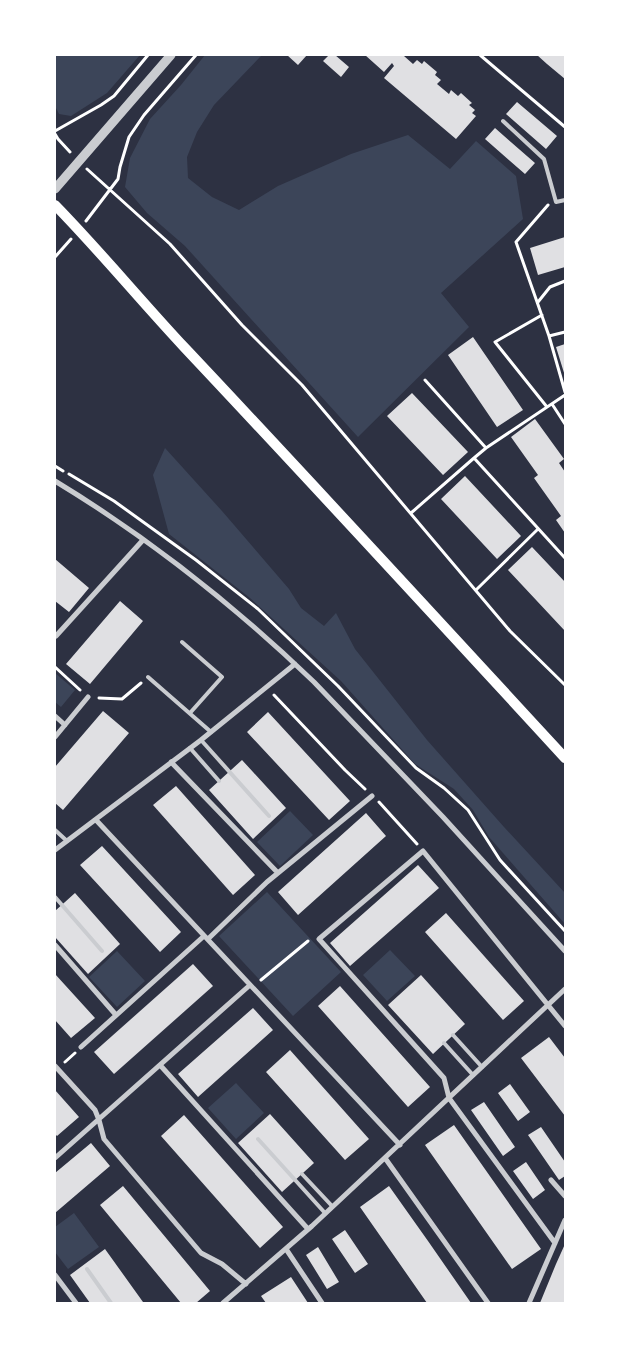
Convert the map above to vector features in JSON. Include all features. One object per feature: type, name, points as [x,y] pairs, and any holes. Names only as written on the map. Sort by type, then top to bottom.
[{"type":"main road","points":[[55,206],[390,566],[565,758]]},
{"type":"street","points":[[55,189],[171,55]]},
{"type":"street","points":[[55,481],[95,506],[190,574],[295,664],[443,817],[565,951]]},
{"type":"street","points":[[55,635],[144,540]]},
{"type":"street","points":[[55,850],[201,740],[295,664]]},
{"type":"street","points":[[55,737],[88,697]]},
{"type":"street","points":[[55,716],[65,725]]},
{"type":"street","points":[[171,762],[278,873]]},
{"type":"street","points":[[81,1047],[278,873],[372,796]]},
{"type":"street","points":[[96,820],[400,1145]]},
{"type":"street","points":[[555,1243],[449,1098],[444,1078],[318,938],[423,852],[565,1026]]},
{"type":"street","points":[[55,945],[116,1015]]},
{"type":"street","points":[[55,1158],[250,985]]},
{"type":"street","points":[[223,1303],[286,1249],[400,1145],[565,989]]},
{"type":"street","points":[[160,1065],[308,1229]]},
{"type":"street","points":[[56,1068],[94,1110],[104,1139],[201,1253],[222,1264],[246,1284]]},
{"type":"street","points":[[385,1158],[488,1303]]},
{"type":"street","points":[[551,1180],[565,1196]]},
{"type":"street","points":[[529,1303],[565,1220]]},
{"type":"street","points":[[286,1249],[322,1303]]},
{"type":"street","points":[[55,1275],[76,1303]]},
{"type":"lane","points":[[503,121],[544,159],[556,202],[565,200]]},
{"type":"lane","points":[[182,642],[222,677],[190,713]]},
{"type":"lane","points":[[148,677],[211,732]]},
{"type":"lane","points":[[201,740],[269,816]]},
{"type":"lane","points":[[190,748],[219,780]]},
{"type":"lane","points":[[55,830],[67,841]]},
{"type":"lane","points":[[55,897],[102,951]]},
{"type":"lane","points":[[453,1035],[482,1067]]},
{"type":"lane","points":[[444,1043],[473,1076]]},
{"type":"lane","points":[[258,1139],[325,1213]]},
{"type":"lane","points":[[302,1174],[332,1206]]},
{"type":"lane","points":[[86,1269],[111,1303]]},
{"type":"path","points":[[148,55],[114,96],[55,132],[58,139],[78,161],[170,244],[242,325],[302,385],[510,631],[565,685]]},
{"type":"path","points":[[110,190],[118,179],[129,137],[144,115],[196,55]]},
{"type":"path","points":[[480,55],[565,127]]},
{"type":"path","points":[[410,513],[486,448],[552,404],[565,393],[538,302],[516,242],[555,197]]},
{"type":"path","points":[[538,302],[550,287],[565,281]]},
{"type":"path","points":[[542,315],[495,342],[547,407]]},
{"type":"path","points":[[549,336],[565,332]]},
{"type":"path","points":[[425,380],[486,448]]},
{"type":"path","points":[[552,404],[565,424]]},
{"type":"path","points":[[474,458],[565,558]]},
{"type":"path","points":[[476,590],[538,529]]},
{"type":"path","points":[[55,667],[88,697],[122,699],[148,677]]},
{"type":"path","points":[[266,687],[345,770],[388,811],[423,852]]},
{"type":"path","points":[[250,985],[263,979],[309,941],[318,938]]},
{"type":"path","points":[[56,1068],[81,1047]]},
{"type":"shaded area","points":[[55,55],[140,55],[107,93],[71,116],[59,114],[55,106]]},
{"type":"shaded area","points":[[205,55],[262,55],[214,105],[197,132],[187,157],[188,178],[212,197],[239,210],[278,186],[351,154],[408,135],[450,169],[476,141],[516,176],[523,219],[441,293],[469,327],[358,437],[185,246],[147,213],[125,187],[130,158],[150,119]]},
{"type":"shaded area","points":[[165,448],[289,589],[301,608],[324,626],[336,613],[355,649],[427,740],[565,893],[565,924],[489,837],[473,810],[454,789],[415,764],[341,681],[250,598],[169,534],[153,475]]},
{"type":"shaded area","points":[[55,673],[75,690],[61,707],[55,702]]},
{"type":"shaded area","points":[[290,811],[313,835],[280,866],[257,842]]},
{"type":"shaded area","points":[[267,892],[341,972],[293,1016],[219,936]]},
{"type":"shaded area","points":[[390,950],[415,976],[387,1001],[363,975]]},
{"type":"shaded area","points":[[117,951],[145,981],[117,1007],[89,977]]},
{"type":"shaded area","points":[[236,1083],[264,1113],[236,1139],[208,1108]]},
{"type":"shaded area","points":[[74,1213],[99,1247],[68,1269],[55,1252],[55,1227]]},
{"type":"building","points":[[287,55],[307,55],[298,65]]},
{"type":"building","points":[[329,55],[335,55],[349,67],[341,77],[323,61]]},
{"type":"building","points":[[365,55],[405,55],[413,64],[417,60],[422,64],[424,61],[437,72],[435,75],[441,80],[437,84],[449,94],[451,90],[458,96],[461,93],[472,103],[469,105],[475,110],[472,113],[476,116],[456,139],[384,78],[394,66],[392,63],[384,72]]},
{"type":"building","points":[[537,55],[565,55],[565,79],[547,64]]},
{"type":"building","points":[[517,102],[557,136],[546,149],[506,114]]},
{"type":"building","points":[[495,128],[535,163],[525,174],[485,139]]},
{"type":"building","points":[[565,237],[565,267],[538,275],[530,248]]},
{"type":"building","points":[[473,337],[523,410],[497,427],[448,355]]},
{"type":"building","points":[[565,344],[565,376],[556,347]]},
{"type":"building","points":[[412,393],[468,452],[443,475],[387,416]]},
{"type":"building","points":[[535,419],[564,459],[559,463],[565,472],[565,533],[556,520],[561,516],[534,478],[538,475],[511,437]]},
{"type":"building","points":[[465,476],[521,536],[497,559],[441,499]]},
{"type":"building","points":[[532,547],[565,582],[565,631],[508,570]]},
{"type":"building","points":[[55,559],[89,588],[69,612],[55,601]]},
{"type":"building","points":[[120,601],[143,621],[90,684],[66,664]]},
{"type":"building","points":[[103,711],[129,733],[63,810],[55,803],[55,767]]},
{"type":"building","points":[[268,712],[350,801],[329,820],[247,732]]},
{"type":"building","points":[[242,760],[286,808],[253,839],[209,790]]},
{"type":"building","points":[[176,786],[255,875],[233,895],[153,805]]},
{"type":"building","points":[[366,813],[386,836],[298,915],[278,892]]},
{"type":"building","points":[[102,846],[181,932],[160,952],[80,865]]},
{"type":"building","points":[[418,865],[439,888],[350,966],[330,943]]},
{"type":"building","points":[[75,893],[120,944],[88,974],[55,937],[55,911]]},
{"type":"building","points":[[446,913],[524,1001],[503,1020],[425,932]]},
{"type":"building","points":[[193,964],[213,986],[114,1074],[94,1052]]},
{"type":"building","points":[[55,974],[95,1018],[71,1038],[55,1020]]},
{"type":"building","points":[[421,975],[465,1024],[433,1054],[388,1005]]},
{"type":"building","points":[[340,986],[430,1087],[408,1107],[318,1006]]},
{"type":"building","points":[[253,1008],[273,1030],[198,1097],[178,1074]]},
{"type":"building","points":[[549,1037],[565,1058],[565,1116],[521,1058]]},
{"type":"building","points":[[290,1050],[369,1139],[345,1160],[266,1072]]},
{"type":"building","points":[[510,1084],[530,1112],[518,1121],[498,1093]]},
{"type":"building","points":[[55,1090],[79,1117],[57,1136],[55,1134]]},
{"type":"building","points":[[484,1102],[515,1147],[503,1156],[471,1110]]},
{"type":"building","points":[[270,1114],[314,1163],[282,1192],[238,1143]]},
{"type":"building","points":[[184,1115],[283,1227],[260,1248],[161,1136]]},
{"type":"building","points":[[454,1125],[541,1249],[512,1269],[425,1145]]},
{"type":"building","points":[[541,1127],[565,1162],[565,1176],[559,1180],[528,1135]]},
{"type":"building","points":[[91,1143],[110,1166],[55,1213],[55,1173]]},
{"type":"building","points":[[526,1162],[545,1190],[533,1199],[513,1171]]},
{"type":"building","points":[[123,1186],[210,1291],[196,1303],[181,1303],[100,1205]]},
{"type":"building","points":[[389,1186],[471,1303],[427,1303],[360,1207]]},
{"type":"building","points":[[345,1230],[368,1264],[355,1273],[332,1239]]},
{"type":"building","points":[[565,1244],[565,1303],[540,1303],[556,1264]]},
{"type":"building","points":[[318,1247],[339,1282],[327,1289],[306,1255]]},
{"type":"building","points":[[105,1249],[142,1303],[90,1303],[70,1275]]},
{"type":"building","points":[[291,1277],[308,1303],[266,1303],[261,1296]]}]
